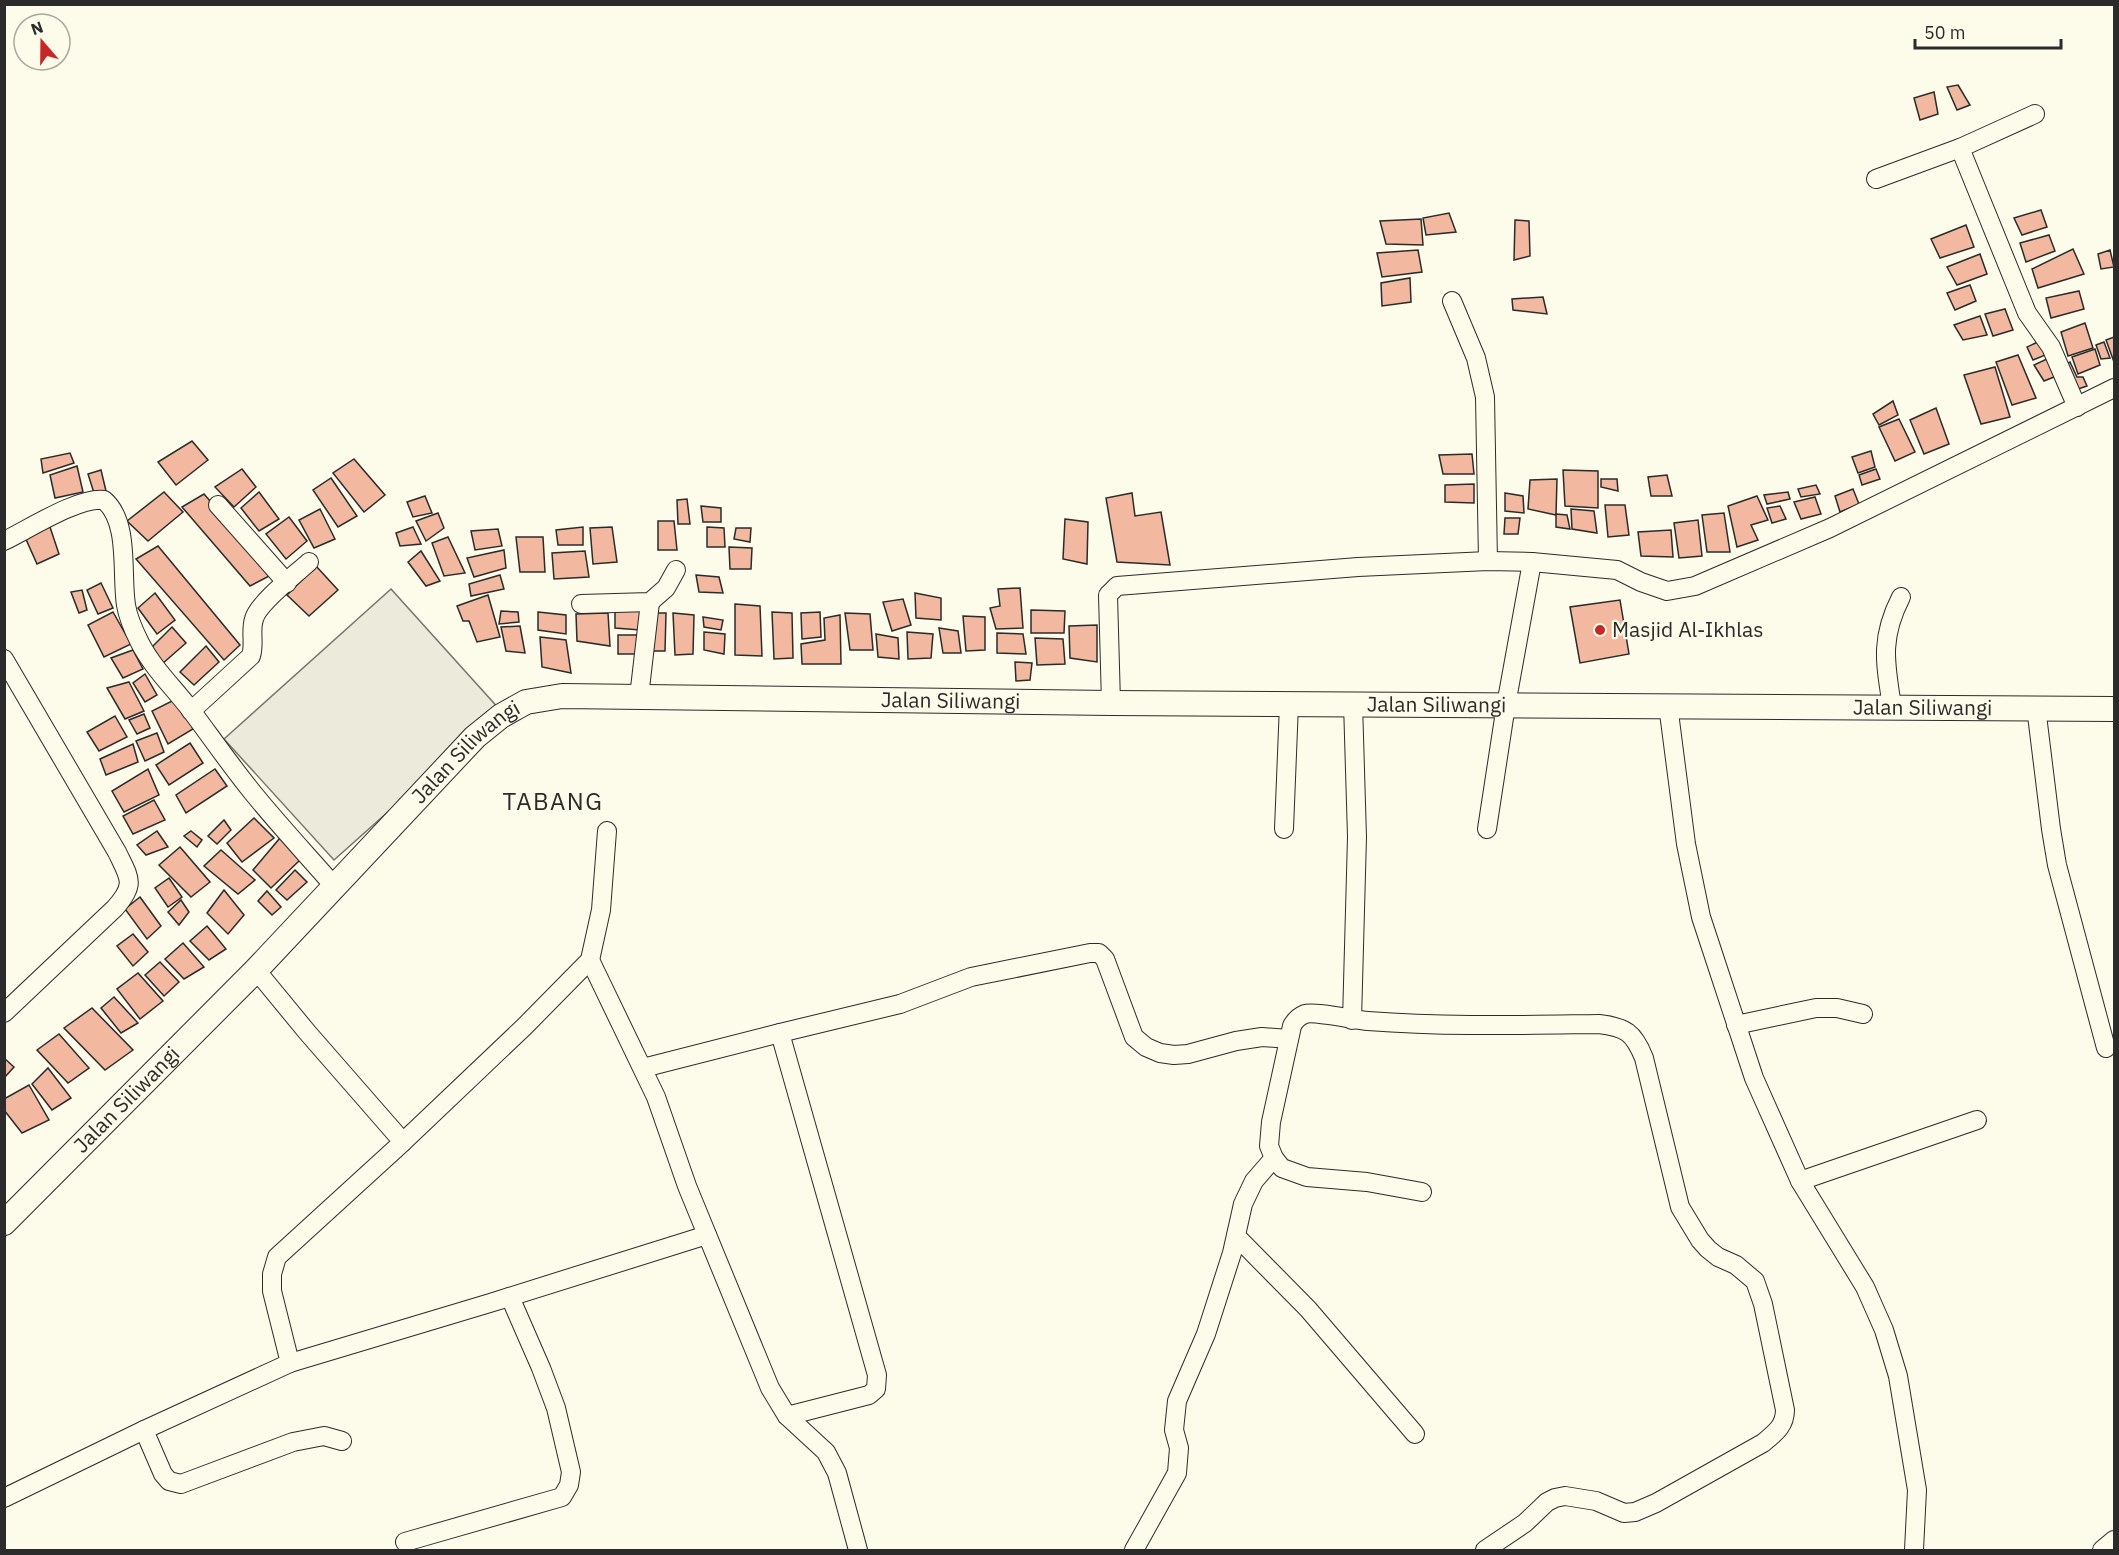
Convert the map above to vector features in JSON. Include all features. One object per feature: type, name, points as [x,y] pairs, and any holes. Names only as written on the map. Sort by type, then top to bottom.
[{"type":"main road","name":"Jalan Siliwangi","points":[[4,1223],[256,970],[475,737],[501,716],[526,702],[562,696],[1111,703],[2115,709]]},
{"type":"street","points":[[1876,179],[1960,148],[2035,114]]},
{"type":"street","points":[[1960,148],[2027,313],[2051,347],[2077,407]]},
{"type":"street","points":[[1452,301],[1476,358],[1485,398],[1488,561]]},
{"type":"street","points":[[1111,703],[1108,595],[1117,586],[1358,567],[1488,561],[1532,562],[1617,570],[1667,591],[1695,586],[1830,528],[2114,390]]},
{"type":"street","points":[[4,542],[62,511],[90,500],[104,500],[109,504],[114,510],[119,527],[126,604],[130,623],[140,644],[156,670],[191,711],[253,793],[334,886]]},
{"type":"street","points":[[218,506],[287,583]]},
{"type":"street","points":[[191,711],[251,656],[254,649],[254,619],[259,608],[309,562]]},
{"type":"street","points":[[1487,829],[1506,705],[1532,562]]},
{"type":"street","points":[[581,604],[650,602],[666,588],[676,570]]},
{"type":"street","points":[[1892,706],[1886,666],[1886,636],[1891,616],[1901,597]]},
{"type":"street","points":[[639,697],[650,602]]},
{"type":"street","points":[[4,659],[117,852],[129,884],[128,892],[116,908],[4,1013]]},
{"type":"street","points":[[1352,1020],[1357,837],[1353,703]]},
{"type":"street","points":[[1284,829],[1289,704]]},
{"type":"street","points":[[1668,705],[1690,865],[1701,917],[1754,1078],[1800,1181],[1865,1287],[1884,1330],[1898,1376],[1917,1490],[1914,1551]]},
{"type":"street","points":[[2036,707],[2057,865],[2106,1048]]},
{"type":"street","points":[[290,1363],[272,1292],[272,1274],[277,1257],[298,1235],[403,1142],[524,1027],[590,960],[600,910],[607,831]]},
{"type":"street","points":[[643,1068],[900,1004],[971,977],[1090,952],[1099,953],[1105,959],[1134,1037],[1146,1047],[1174,1055],[1188,1054],[1254,1038],[1289,1039]]},
{"type":"street","points":[[590,960],[656,1097],[706,1235],[770,1388],[787,1416],[825,1452],[837,1473],[858,1551]]},
{"type":"street","points":[[256,970],[403,1142]]},
{"type":"street","points":[[1736,1025],[1816,1008],[1836,1008],[1863,1014]]},
{"type":"street","points":[[1422,1192],[1367,1182],[1308,1177],[1282,1168],[1274,1158],[1269,1146],[1271,1122],[1289,1039],[1296,1019],[1307,1013],[1352,1020],[1481,1026],[1599,1024],[1616,1026],[1631,1034],[1637,1040],[1644,1058],[1680,1207],[1708,1250],[1736,1265],[1755,1281],[1785,1410],[1785,1419],[1777,1432],[1763,1443],[1656,1503],[1635,1512],[1624,1513],[1596,1501],[1564,1496],[1555,1498],[1547,1502],[1525,1523],[1485,1551]]},
{"type":"street","points":[[780,1033],[877,1375],[876,1389],[869,1395],[787,1416]]},
{"type":"street","points":[[1800,1181],[1977,1120]]},
{"type":"street","points":[[1134,1551],[1177,1473],[1179,1448],[1174,1430],[1177,1401],[1206,1334],[1236,1236],[1243,1204],[1254,1181],[1274,1158]]},
{"type":"street","points":[[4,1498],[290,1363],[706,1235]]},
{"type":"street","points":[[1236,1236],[1308,1309],[1415,1434]]},
{"type":"street","points":[[405,1542],[562,1497],[569,1485],[569,1464],[556,1408],[510,1297]]},
{"type":"street","points":[[144,1430],[163,1474],[169,1481],[180,1484],[293,1442],[324,1436],[342,1441]]},
{"type":"street","points":[[2102,1551],[2115,1540]]},
{"type":"shaded area","points":[[391,589],[501,711],[334,860],[224,739]]},
{"type":"building","points":[[1958,85],[1970,105],[1957,110],[1947,87]]},
{"type":"building","points":[[1934,92],[1938,114],[1920,120],[1914,98]]},
{"type":"building","points":[[2041,210],[2047,227],[2022,235],[2014,218]]},
{"type":"building","points":[[1449,213],[1456,232],[1426,235],[1423,218]]},
{"type":"building","points":[[1421,219],[1423,245],[1386,244],[1380,221]]},
{"type":"building","points":[[1515,220],[1529,221],[1530,256],[1514,260]]},
{"type":"building","points":[[1966,225],[1974,247],[1940,258],[1931,239]]},
{"type":"building","points":[[2049,235],[2055,251],[2026,262],[2020,243]]},
{"type":"building","points":[[2073,249],[2084,274],[2038,288],[2032,269]]},
{"type":"building","points":[[1418,250],[1422,272],[1382,277],[1377,253]]},
{"type":"building","points":[[2110,250],[2114,267],[2101,269],[2098,254]]},
{"type":"building","points":[[1980,254],[1987,274],[1957,285],[1947,267]]},
{"type":"building","points":[[1410,278],[1411,302],[1382,306],[1381,283]]},
{"type":"building","points":[[1970,285],[1976,301],[1955,310],[1947,293]]},
{"type":"building","points":[[2079,291],[2084,309],[2051,318],[2046,298]]},
{"type":"building","points":[[1543,297],[1547,314],[1513,310],[1512,299]]},
{"type":"building","points":[[2005,309],[2013,330],[1993,336],[1985,314]]},
{"type":"building","points":[[1980,316],[1987,335],[1963,340],[1954,325]]},
{"type":"building","points":[[2085,323],[2093,348],[2068,356],[2061,332]]},
{"type":"building","points":[[2114,337],[2114,362],[2106,340]]},
{"type":"building","points":[[2040,341],[2048,354],[2033,360],[2027,347]]},
{"type":"building","points":[[2104,342],[2110,358],[2101,359],[2096,345]]},
{"type":"building","points":[[2095,349],[2100,365],[2078,374],[2072,357]]},
{"type":"building","points":[[2018,355],[2036,398],[2012,405],[1996,362]]},
{"type":"building","points":[[2051,357],[2059,375],[2044,381],[2034,365]]},
{"type":"building","points":[[2070,362],[2077,377],[2083,377],[2087,386],[2075,390],[2064,365]]},
{"type":"building","points":[[1995,367],[2010,417],[1981,424],[1964,375]]},
{"type":"building","points":[[1893,401],[1898,415],[1879,425],[1873,414]]},
{"type":"building","points":[[1936,408],[1949,444],[1924,454],[1910,420]]},
{"type":"building","points":[[1899,419],[1915,452],[1895,461],[1879,427]]},
{"type":"building","points":[[192,441],[208,460],[176,485],[158,462]]},
{"type":"building","points":[[1871,451],[1875,467],[1858,473],[1852,457]]},
{"type":"building","points":[[70,453],[74,463],[43,473],[41,459]]},
{"type":"building","points":[[1472,454],[1474,474],[1443,474],[1439,455]]},
{"type":"building","points":[[354,459],[385,495],[364,512],[333,473]]},
{"type":"building","points":[[77,466],[83,492],[55,498],[50,475]]},
{"type":"building","points":[[242,469],[256,487],[234,507],[215,487]]},
{"type":"building","points":[[1876,469],[1880,479],[1862,485],[1859,475]]},
{"type":"building","points":[[101,470],[106,491],[94,493],[88,474]]},
{"type":"building","points":[[1563,470],[1598,471],[1598,508],[1565,506]]},
{"type":"building","points":[[1667,475],[1672,496],[1651,496],[1648,477]]},
{"type":"building","points":[[331,478],[357,516],[338,527],[313,490]]},
{"type":"building","points":[[1557,479],[1556,515],[1528,509],[1530,480]]},
{"type":"building","points":[[1601,479],[1617,479],[1618,491],[1601,487]]},
{"type":"building","points":[[1474,484],[1474,503],[1445,502],[1445,485]]},
{"type":"building","points":[[1816,485],[1820,494],[1801,497],[1798,489]]},
{"type":"building","points":[[1853,489],[1859,504],[1840,512],[1835,496]]},
{"type":"building","points":[[164,492],[183,512],[148,541],[127,521]]},
{"type":"building","points":[[259,492],[279,519],[259,531],[241,508]]},
{"type":"building","points":[[1788,492],[1790,499],[1767,504],[1764,495]]},
{"type":"building","points":[[1132,493],[1135,516],[1161,512],[1170,565],[1117,562],[1106,498]]},
{"type":"building","points":[[1505,493],[1523,496],[1524,513],[1505,511]]},
{"type":"building","points":[[204,494],[273,574],[250,586],[182,507]]},
{"type":"building","points":[[425,496],[432,513],[413,517],[407,502]]},
{"type":"building","points":[[1757,496],[1768,520],[1751,525],[1758,540],[1737,547],[1728,506]]},
{"type":"building","points":[[1815,497],[1821,514],[1801,519],[1794,502]]},
{"type":"building","points":[[687,499],[690,524],[678,524],[677,500]]},
{"type":"building","points":[[1605,505],[1625,505],[1629,535],[1608,537]]},
{"type":"building","points":[[701,506],[721,508],[721,522],[703,522]]},
{"type":"building","points":[[1780,506],[1786,519],[1772,523],[1767,508]]},
{"type":"building","points":[[320,509],[335,539],[314,548],[299,520]]},
{"type":"building","points":[[1571,509],[1594,511],[1597,533],[1572,529]]},
{"type":"building","points":[[438,513],[444,528],[426,541],[416,521]]},
{"type":"building","points":[[1724,513],[1730,552],[1707,552],[1702,515]]},
{"type":"building","points":[[1556,514],[1567,515],[1570,529],[1556,527]]},
{"type":"building","points":[[289,517],[307,541],[286,559],[266,534]]},
{"type":"building","points":[[1505,518],[1520,518],[1518,534],[1504,534]]},
{"type":"building","points":[[1065,519],[1088,522],[1087,564],[1063,559]]},
{"type":"building","points":[[1698,520],[1702,556],[1679,558],[1674,523]]},
{"type":"building","points":[[658,521],[674,521],[677,550],[658,550]]},
{"type":"building","points":[[49,524],[59,554],[37,564],[25,537]]},
{"type":"building","points":[[413,527],[421,544],[400,546],[396,533]]},
{"type":"building","points":[[583,527],[583,545],[558,545],[556,530]]},
{"type":"building","points":[[612,527],[617,562],[593,564],[590,528]]},
{"type":"building","points":[[707,527],[724,528],[725,547],[707,547]]},
{"type":"building","points":[[736,528],[751,528],[750,542],[734,539]]},
{"type":"building","points":[[498,529],[502,546],[475,550],[471,531]]},
{"type":"building","points":[[1671,530],[1673,557],[1641,556],[1638,532]]},
{"type":"building","points":[[448,537],[465,573],[444,576],[432,543]]},
{"type":"building","points":[[516,537],[543,537],[545,572],[520,572]]},
{"type":"building","points":[[158,546],[240,645],[224,660],[136,559]]},
{"type":"building","points":[[729,547],[752,548],[751,569],[730,569]]},
{"type":"building","points":[[504,550],[506,568],[474,577],[467,558]]},
{"type":"building","points":[[421,551],[440,581],[426,586],[408,562]]},
{"type":"building","points":[[585,551],[589,577],[554,579],[552,553]]},
{"type":"building","points":[[316,566],[338,590],[309,616],[287,595]]},
{"type":"building","points":[[500,575],[504,589],[471,596],[469,584]]},
{"type":"building","points":[[696,575],[719,577],[723,593],[699,592]]},
{"type":"building","points":[[101,583],[113,608],[98,614],[87,590]]},
{"type":"building","points":[[1020,588],[1023,628],[996,629],[990,608],[1000,606],[998,589]]},
{"type":"building","points":[[82,590],[87,610],[79,613],[71,592]]},
{"type":"building","points":[[155,593],[175,620],[157,634],[138,608]]},
{"type":"building","points":[[915,593],[941,598],[941,620],[916,618]]},
{"type":"building","points":[[488,595],[500,637],[477,642],[469,621],[463,621],[457,606]]},
{"type":"building","points":[[903,599],[911,625],[892,631],[883,602]]},
{"type":"building","name":"Masjid Al-Ikhlas","points":[[1620,600],[1629,654],[1580,663],[1570,607]]},
{"type":"building","points":[[735,604],[760,606],[762,656],[735,655]]},
{"type":"building","points":[[615,607],[642,608],[640,630],[615,628]]},
{"type":"building","points":[[1031,610],[1065,611],[1064,633],[1031,633]]},
{"type":"building","points":[[501,611],[518,612],[519,622],[499,624]]},
{"type":"building","points":[[113,612],[131,644],[104,657],[88,625]]},
{"type":"building","points":[[538,612],[566,615],[566,634],[538,630]]},
{"type":"building","points":[[772,612],[792,613],[793,658],[774,659]]},
{"type":"building","points":[[820,612],[821,637],[802,639],[801,613]]},
{"type":"building","points":[[608,613],[610,646],[577,641],[576,614]]},
{"type":"building","points":[[655,613],[666,613],[665,651],[650,651]]},
{"type":"building","points":[[673,613],[694,615],[693,654],[675,655]]},
{"type":"building","points":[[845,613],[870,614],[873,650],[850,650]]},
{"type":"building","points":[[840,615],[841,664],[802,664],[801,644],[825,640],[824,618]]},
{"type":"building","points":[[963,616],[985,617],[985,650],[966,651]]},
{"type":"building","points":[[703,617],[723,620],[721,630],[704,627]]},
{"type":"building","points":[[1097,625],[1097,662],[1070,658],[1069,626]]},
{"type":"building","points":[[520,626],[525,653],[506,651],[501,627]]},
{"type":"building","points":[[172,627],[186,643],[162,664],[149,650]]},
{"type":"building","points":[[939,628],[958,631],[961,653],[943,653]]},
{"type":"building","points":[[704,632],[725,634],[724,654],[704,650]]},
{"type":"building","points":[[907,632],[933,634],[931,658],[908,659]]},
{"type":"building","points":[[997,633],[1023,634],[1026,654],[997,653]]},
{"type":"building","points":[[876,634],[898,638],[899,659],[878,657]]},
{"type":"building","points":[[618,635],[641,635],[640,654],[618,654]]},
{"type":"building","points":[[540,637],[566,640],[571,673],[542,667]]},
{"type":"building","points":[[1035,638],[1063,639],[1065,664],[1037,665]]},
{"type":"building","points":[[206,646],[219,662],[194,685],[180,672]]},
{"type":"building","points":[[133,650],[143,669],[123,678],[111,658]]},
{"type":"building","points":[[1015,662],[1032,663],[1030,680],[1016,681]]},
{"type":"building","points":[[145,674],[157,695],[145,702],[133,683]]},
{"type":"building","points":[[129,682],[144,711],[125,719],[107,688]]},
{"type":"building","points":[[178,698],[193,729],[168,744],[152,711]]},
{"type":"building","points":[[144,714],[150,728],[137,734],[129,720]]},
{"type":"building","points":[[115,716],[127,737],[99,751],[87,732]]},
{"type":"building","points":[[157,733],[164,752],[145,761],[136,741]]},
{"type":"building","points":[[190,743],[203,763],[169,785],[156,765]]},
{"type":"building","points":[[133,744],[138,762],[106,775],[100,759]]},
{"type":"building","points":[[148,769],[159,795],[124,812],[112,791]]},
{"type":"building","points":[[215,769],[227,786],[186,813],[176,795]]},
{"type":"building","points":[[154,800],[165,820],[133,834],[123,816]]},
{"type":"building","points":[[254,818],[274,838],[242,862],[227,843]]},
{"type":"building","points":[[224,820],[231,830],[217,844],[208,836]]},
{"type":"building","points":[[157,831],[168,847],[146,855],[137,845]]},
{"type":"building","points":[[191,831],[202,840],[197,847],[184,836]]},
{"type":"building","points":[[280,838],[300,860],[271,888],[253,870]]},
{"type":"building","points":[[180,847],[210,882],[191,897],[159,865]]},
{"type":"building","points":[[221,850],[255,880],[238,894],[204,866]]},
{"type":"building","points":[[295,870],[307,882],[287,900],[276,890]]},
{"type":"building","points":[[169,878],[182,897],[168,907],[155,888]]},
{"type":"building","points":[[224,890],[244,915],[228,934],[207,913]]},
{"type":"building","points":[[267,891],[281,907],[272,915],[258,901]]},
{"type":"building","points":[[140,897],[161,926],[147,939],[125,909]]},
{"type":"building","points":[[181,900],[189,912],[179,925],[168,912]]},
{"type":"building","points":[[207,926],[226,949],[209,960],[190,941]]},
{"type":"building","points":[[133,934],[148,952],[133,966],[117,946]]},
{"type":"building","points":[[183,943],[204,967],[184,979],[165,959]]},
{"type":"building","points":[[160,962],[179,982],[164,996],[145,975]]},
{"type":"building","points":[[138,973],[163,1001],[140,1019],[117,989]]},
{"type":"building","points":[[114,997],[138,1023],[121,1033],[101,1008]]},
{"type":"building","points":[[92,1008],[133,1050],[105,1070],[64,1028]]},
{"type":"building","points":[[59,1034],[89,1068],[68,1083],[37,1050]]},
{"type":"building","points":[[4,1058],[14,1067],[4,1078]]},
{"type":"building","points":[[48,1068],[71,1098],[52,1110],[32,1084]]},
{"type":"building","points":[[29,1085],[49,1120],[22,1133],[4,1110],[4,1099]]},
{"type":"place","name":"Masjid Al-Ikhlas","points":[[1600,630]]},
{"type":"district","name":"TABANG","points":[[553,802]]}]
